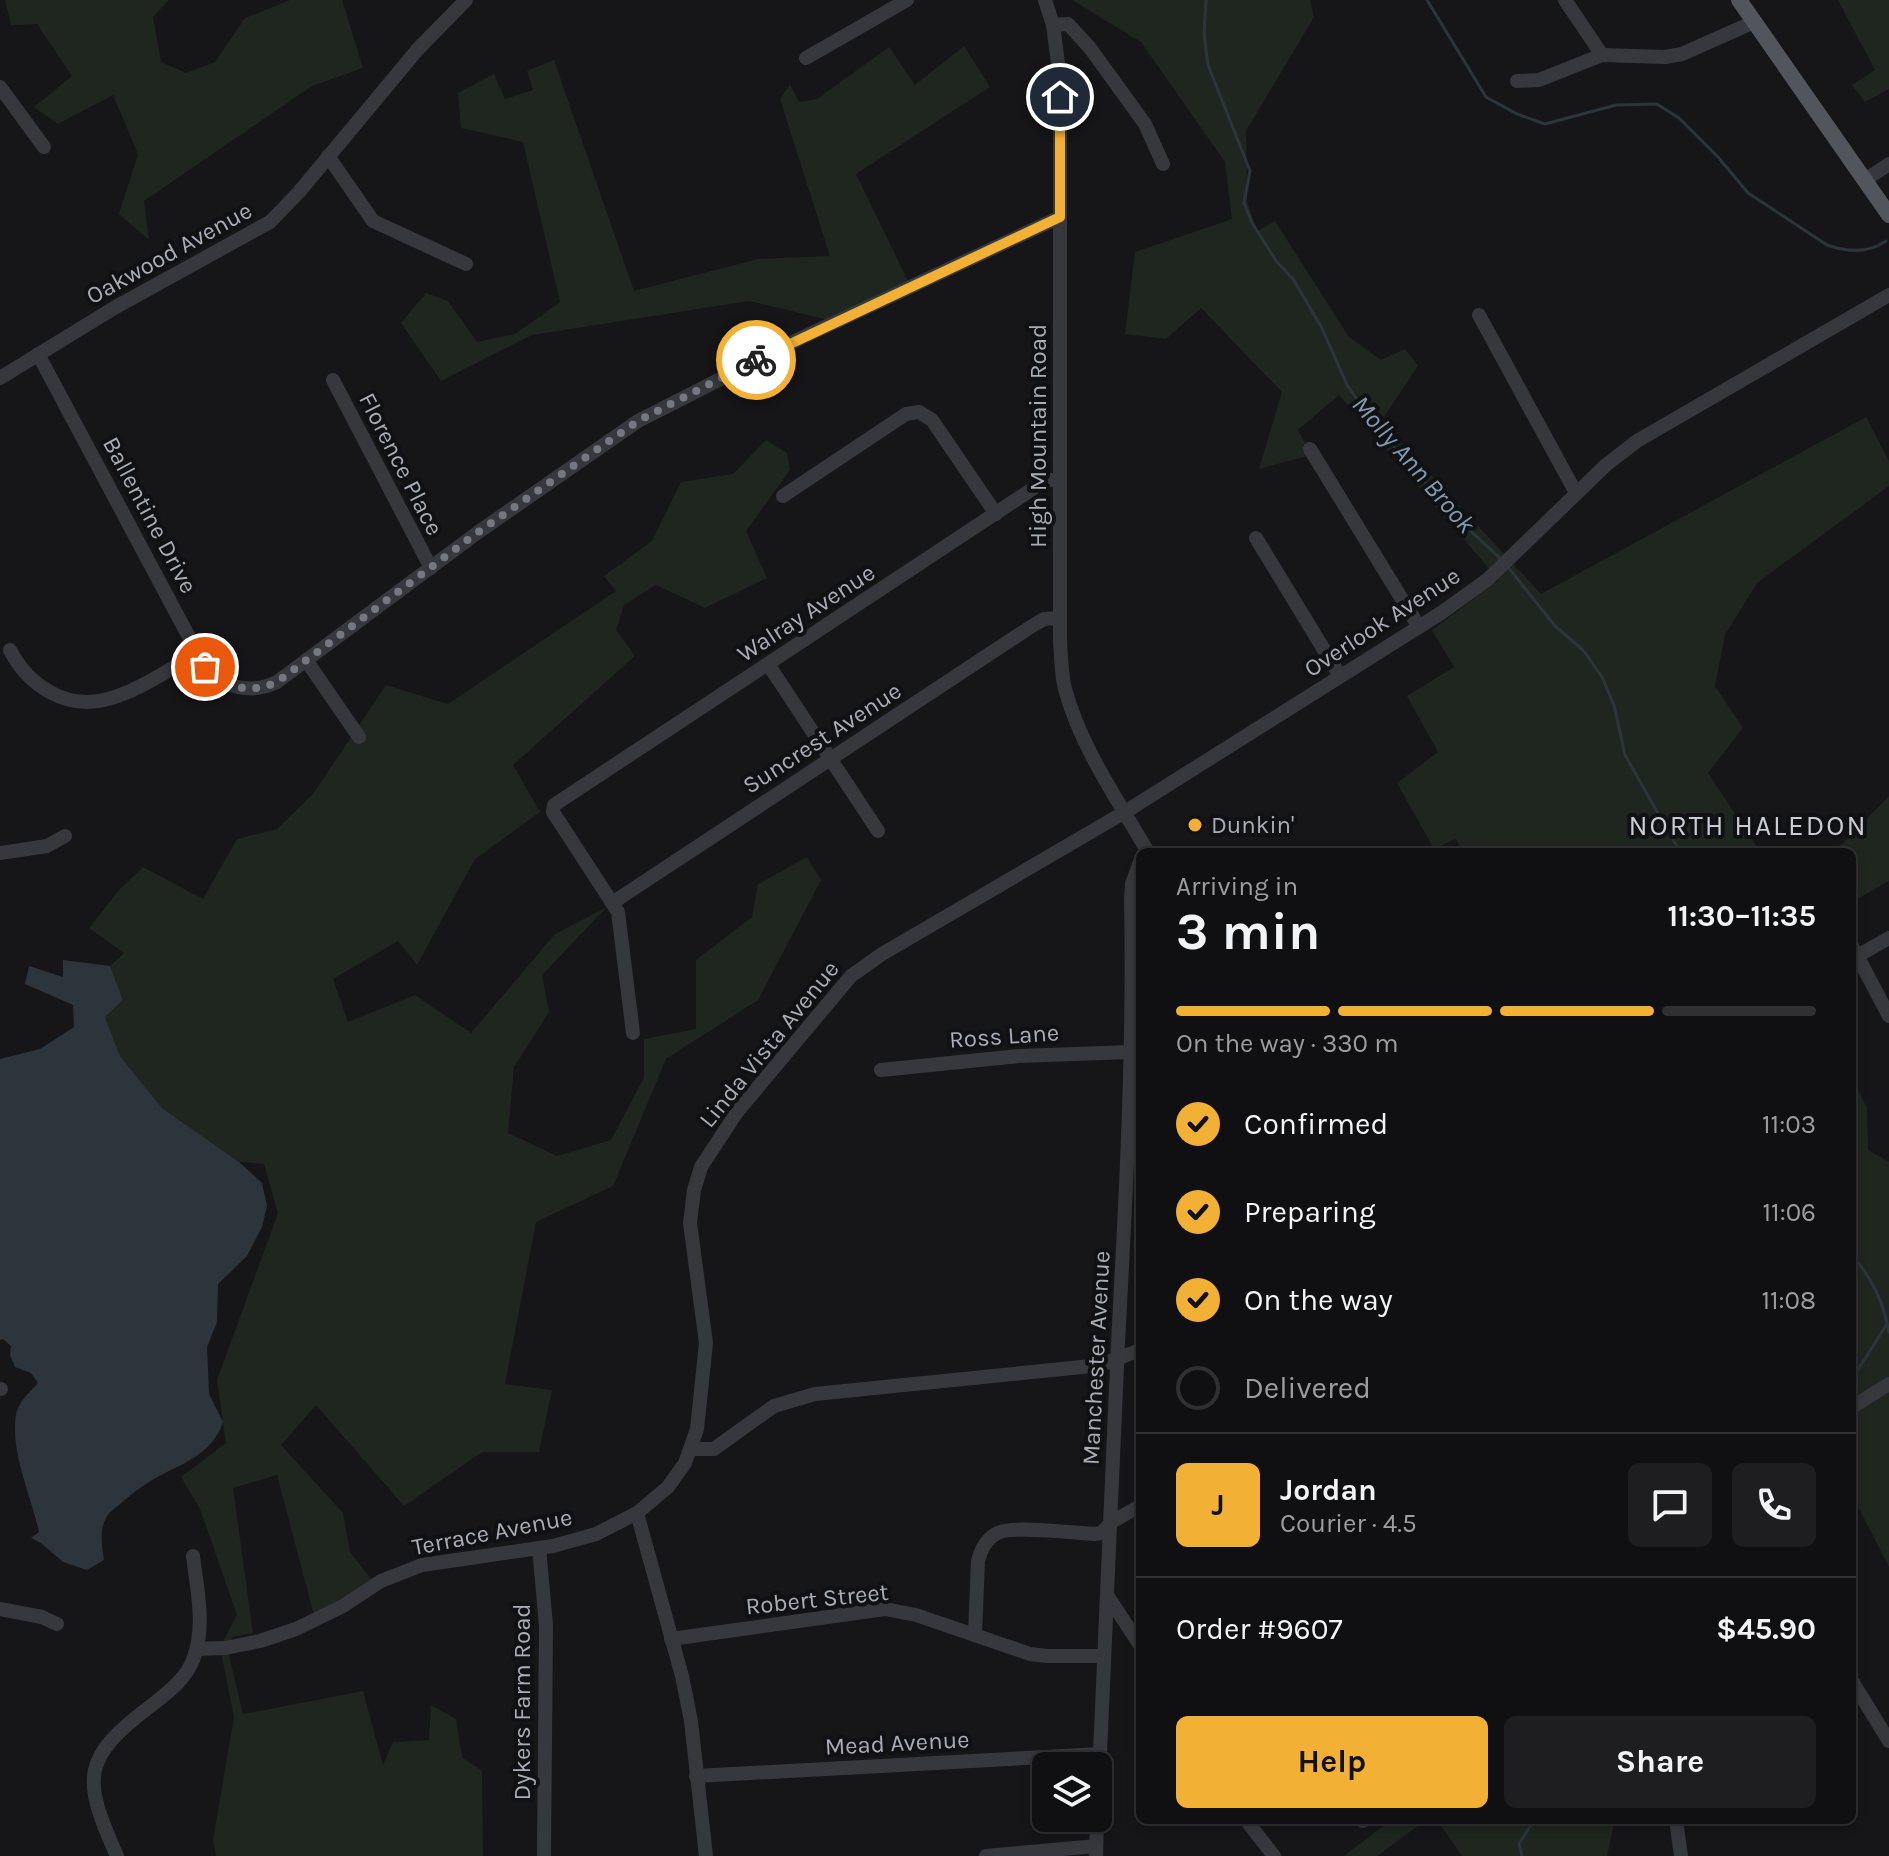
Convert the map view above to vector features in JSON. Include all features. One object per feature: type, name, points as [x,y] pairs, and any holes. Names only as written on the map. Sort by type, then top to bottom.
[{"type":"main road","points":[[1739,0],[1889,215]]},
{"type":"street","name":"Oakwood Avenue","points":[[0,378],[114,308],[264,226],[299,192],[418,49],[466,0]]},
{"type":"street","points":[[806,58],[907,0]]},
{"type":"street","name":"High Mountain Road","points":[[1045,0],[1053,25],[1060,79],[1062,672],[1077,725],[1143,848]]},
{"type":"street","points":[[1565,0],[1602,55]]},
{"type":"street","points":[[1517,81],[1539,80],[1602,55],[1665,57],[1682,54],[1754,22]]},
{"type":"street","points":[[1053,25],[1068,24],[1090,48],[1145,124],[1163,164]]},
{"type":"street","points":[[0,87],[44,147]]},
{"type":"street","points":[[328,156],[373,221],[466,264]]},
{"type":"street","points":[[1865,180],[1889,164]]},
{"type":"street","name":"Ballentine Drive","points":[[38,354],[197,654],[215,678],[226,684],[249,689],[267,687],[592,453],[669,404],[799,339],[1060,217]]},
{"type":"street","name":"Overlook Avenue","points":[[1125,812],[1419,627],[1487,580],[1606,465],[1637,441],[1889,295]]},
{"type":"street","points":[[1479,315],[1576,493]]},
{"type":"street","name":"Florence Place","points":[[333,380],[431,568]]},
{"type":"street","points":[[783,496],[906,414],[919,412],[932,420],[996,514]]},
{"type":"street","points":[[1310,449],[1419,627]]},
{"type":"street","name":"Walray Avenue","points":[[612,903],[553,812],[554,805],[1046,480],[1060,480]]},
{"type":"street","points":[[1256,538],[1340,676]]},
{"type":"street","name":"Suncrest Avenue","points":[[612,903],[1044,619],[1060,618]]},
{"type":"street","points":[[10,650],[20,669],[36,685],[54,695],[88,702],[119,695],[197,654]]},
{"type":"street","points":[[306,660],[359,737]]},
{"type":"street","points":[[768,664],[878,831]]},
{"type":"street","name":"Linda Vista Avenue","points":[[691,1449],[697,1429],[706,1343],[690,1215],[701,1167],[737,1112],[861,967],[1125,812]]},
{"type":"street","points":[[0,853],[47,846],[65,836]]},
{"type":"street","name":"Manchester Avenue","points":[[1100,1752],[1127,1202],[1132,884],[1136,875]]},
{"type":"street","points":[[612,903],[618,912],[633,1033]]},
{"type":"street","name":"Manchester Avenue","points":[[1132,919],[1136,907]]},
{"type":"street","points":[[1856,953],[1889,938]]},
{"type":"street","points":[[1856,958],[1889,1016]]},
{"type":"street","name":"Ross Lane","points":[[881,1070],[1019,1056],[1131,1052]]},
{"type":"street","points":[[691,1449],[714,1449],[774,1406],[815,1394],[1101,1365],[1136,1352]]},
{"type":"street","points":[[1856,1405],[1889,1384]]},
{"type":"street","name":"Terrace Avenue","points":[[197,1649],[237,1645],[296,1629],[343,1606],[381,1581],[422,1565],[539,1548],[596,1534],[637,1513],[668,1487],[691,1449]]},
{"type":"street","points":[[975,1635],[978,1561],[992,1536],[1011,1530],[1101,1533],[1136,1508]]},
{"type":"street","points":[[637,1513],[691,1721],[706,1856]]},
{"type":"street","name":"Dykers Farm Road","points":[[539,1548],[546,1625],[544,1856]]},
{"type":"street","points":[[117,1856],[97,1812],[91,1784],[102,1750],[117,1733],[182,1679],[197,1649],[200,1606],[193,1556]]},
{"type":"street","points":[[1106,1594],[1136,1639]]},
{"type":"street","points":[[0,1609],[42,1617],[57,1624]]},
{"type":"street","name":"Robert Street","points":[[671,1639],[885,1609],[916,1615],[1030,1654],[1104,1656]]},
{"type":"street","points":[[1856,1687],[1889,1741]]},
{"type":"street","name":"Mead Avenue","points":[[696,1776],[1032,1758]]},
{"type":"street","points":[[1249,1824],[1274,1856]]},
{"type":"street","points":[[1677,1824],[1681,1856]]},
{"type":"street","points":[[986,1856],[1096,1851]]},
{"type":"shaded area","points":[[5,0],[169,0],[153,17],[161,62],[186,73],[215,62],[245,18],[290,0],[342,0],[363,68],[312,86],[144,201],[149,240],[119,214],[138,154],[113,95],[58,124],[34,107],[72,76],[37,24],[11,25]]},
{"type":"shaded area","points":[[1072,0],[1310,0],[1314,17],[1246,131],[1247,201],[1257,231],[1275,221],[1349,337],[1381,360],[1405,349],[1418,366],[1381,421],[1541,594],[1866,417],[1889,461],[1889,486],[1757,583],[1725,635],[1715,686],[1743,728],[1708,773],[1758,848],[1461,848],[1456,839],[1433,848],[1397,783],[1438,752],[1407,696],[1454,667],[1432,630],[1499,580],[1339,395],[1298,430],[1311,455],[1259,469],[1282,392],[1201,308],[1166,339],[1125,334],[1135,252],[1232,219],[1225,162],[1141,42]]},
{"type":"shaded area","points":[[1838,0],[1889,0],[1889,89],[1865,102],[1852,85],[1875,70]]},
{"type":"shaded area","points":[[964,46],[990,87],[856,174],[912,289],[837,322],[749,301],[532,335],[441,381],[401,323],[426,293],[448,301],[477,342],[515,334],[560,302],[523,142],[461,128],[458,93],[494,74],[505,99],[533,90],[527,71],[554,60],[634,291],[758,259],[830,256],[780,99],[790,84],[799,102],[817,99],[889,47],[915,85]]},
{"type":"shaded area","points":[[766,440],[787,453],[790,470],[746,531],[767,578],[705,608],[656,585],[624,605],[616,630],[635,656],[513,765],[540,812],[475,859],[417,965],[398,941],[333,979],[348,1022],[415,995],[471,1033],[555,934],[607,907],[542,975],[549,1012],[514,1067],[508,1133],[557,1156],[611,1140],[644,1078],[644,1039],[696,1029],[696,960],[752,917],[758,884],[807,857],[821,880],[758,1000],[666,1059],[613,1186],[536,1222],[505,1384],[552,1390],[539,1452],[482,1452],[404,1506],[316,1405],[281,1445],[343,1513],[350,1552],[376,1585],[315,1619],[277,1475],[233,1488],[253,1633],[232,1637],[229,1656],[243,1714],[363,1691],[383,1765],[393,1742],[429,1740],[431,1705],[456,1719],[462,1757],[482,1771],[483,1856],[216,1856],[213,1840],[234,1717],[220,1647],[237,1615],[200,1509],[181,1477],[226,1443],[217,1380],[278,1213],[264,1164],[239,1162],[162,1108],[120,1056],[105,1017],[123,1000],[110,966],[124,953],[89,928],[120,889],[143,867],[203,899],[237,839],[277,829],[313,794],[386,685],[448,704],[616,591],[604,576],[652,541],[681,482],[733,474]]},
{"type":"shaded area","points":[[1889,796],[1889,881],[1856,900],[1856,848],[1838,848]]},
{"type":"shaded area","points":[[63,960],[110,966],[123,1000],[105,1017],[120,1056],[162,1108],[239,1162],[262,1183],[267,1206],[262,1227],[247,1256],[218,1284],[217,1322],[207,1347],[209,1394],[223,1422],[219,1432],[200,1454],[147,1483],[110,1512],[102,1533],[104,1560],[87,1570],[63,1562],[31,1538],[39,1532],[19,1458],[15,1428],[20,1405],[38,1383],[31,1373],[15,1367],[10,1355],[11,1346],[0,1340],[0,1059],[40,1049],[74,1027],[73,1005],[25,984],[29,966],[63,977]]},
{"type":"shaded area","points":[[1856,1085],[1867,1108],[1868,1150],[1889,1162],[1889,1567],[1856,1503]]},
{"type":"shaded area","points":[[1386,1824],[1421,1824],[1377,1856],[1344,1856]]},
{"type":"shaded area","points":[[1440,1824],[1614,1824],[1607,1856],[1462,1856]]},
{"type":"waterway","name":"Molly Ann Brook","points":[[1206,0],[1204,34],[1208,65],[1250,171],[1244,203],[1252,223],[1277,262],[1293,279],[1322,328],[1347,385],[1366,412],[1465,526],[1502,560]]},
{"type":"waterway","points":[[1427,0],[1486,97],[1517,114],[1545,124],[1616,105],[1657,104],[1679,118],[1748,193],[1827,245],[1858,250],[1886,241]]},
{"type":"waterway","name":"Molly Ann Brook","points":[[1507,566],[1555,626],[1583,650],[1602,677],[1614,705],[1625,755],[1678,848]]},
{"type":"waterway","name":"Molly Ann Brook","points":[[1856,1261],[1876,1290],[1889,1332]]},
{"type":"waterway","points":[[1856,1373],[1887,1324]]},
{"type":"waterway","points":[[1522,1856],[1519,1844],[1532,1824]]},
{"type":"way so far","points":[[205,667],[215,678],[238,688],[267,687],[277,682],[477,533],[638,421],[756,360]]},
{"type":"place","name":"Dunkin'","points":[[1195,825]]},
{"type":"district","name":"NORTH HALEDON","points":[[1748,825]]},
{"type":"route","points":[[756,360],[1060,217],[1060,97]]}]
